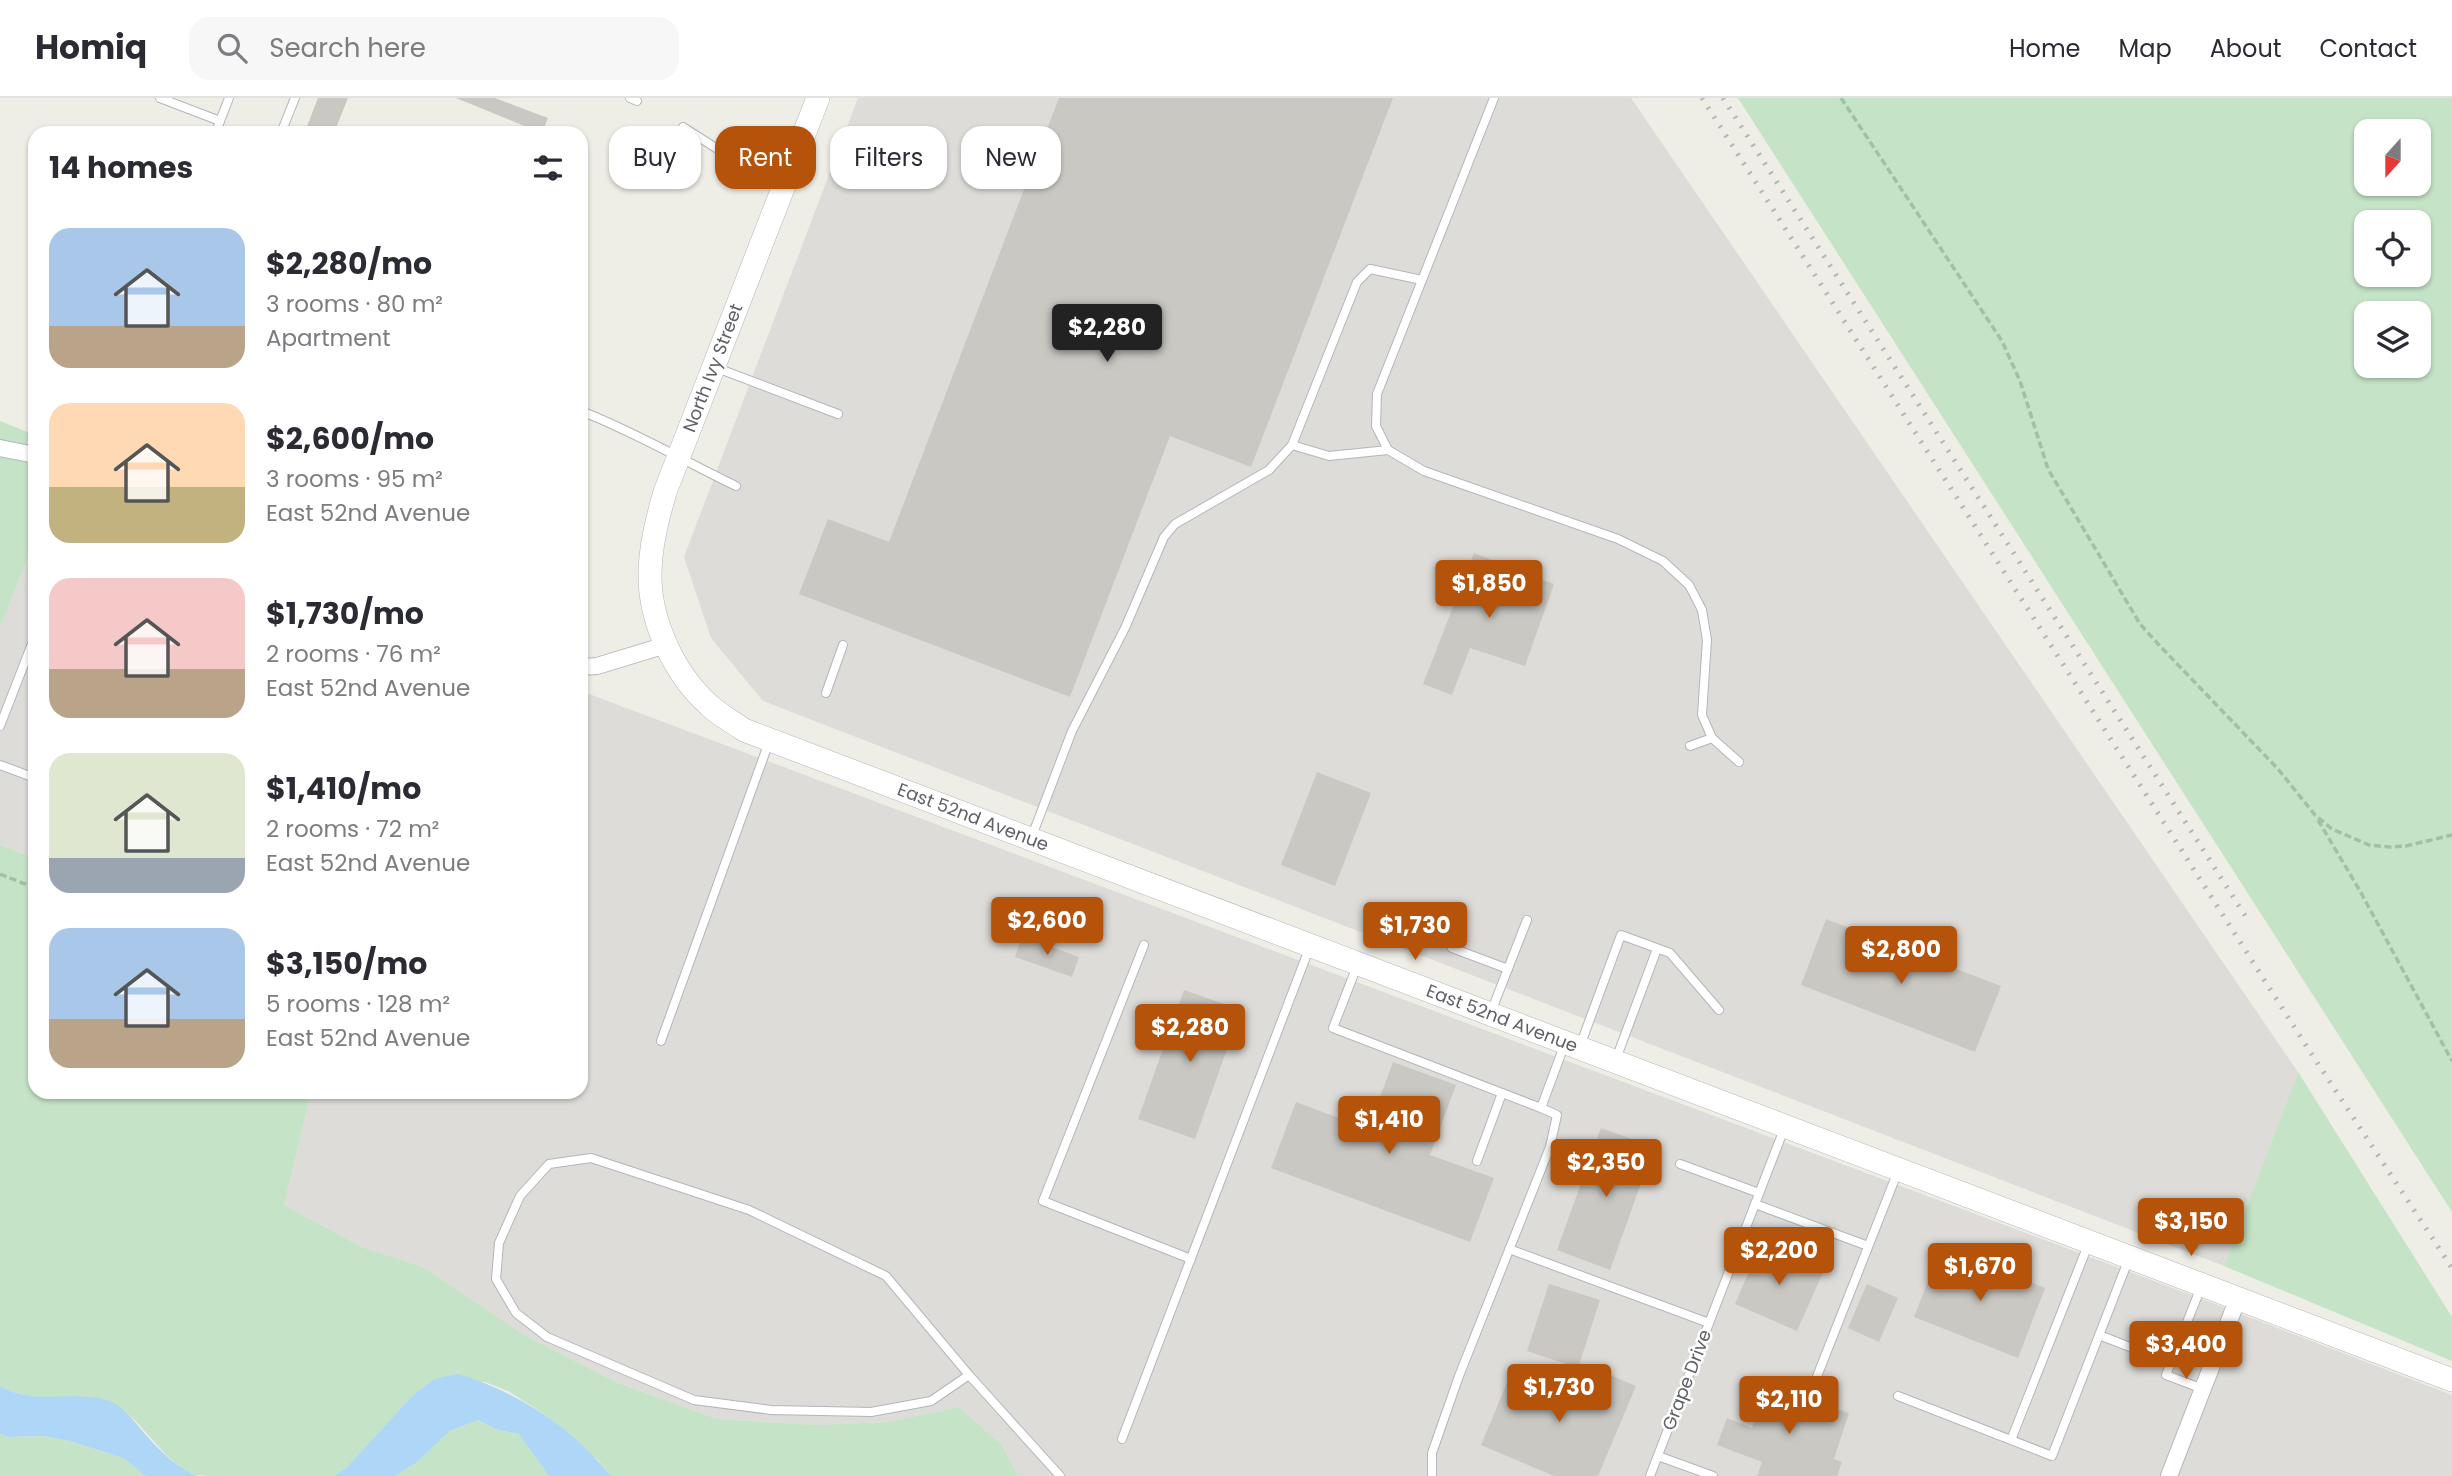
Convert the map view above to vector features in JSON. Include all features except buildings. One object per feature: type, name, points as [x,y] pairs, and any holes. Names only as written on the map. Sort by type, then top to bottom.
[{"type":"street","name":"North Ivy Street","points":[[807,126],[818,98]]},
{"type":"street","name":"North Ivy Street","points":[[666,645],[654,610],[650,578],[653,535],[665,492],[783,189]]},
{"type":"street","points":[[0,448],[28,454]]},
{"type":"street","name":"East 52nd Avenue","points":[[666,645],[685,678],[709,706],[744,730],[2452,1380]]},
{"type":"street","points":[[588,667],[666,645]]},
{"type":"street","points":[[2169,1476],[2238,1298]]},
{"type":"lane","points":[[160,98],[220,121]]},
{"type":"lane","points":[[218,126],[229,98]]},
{"type":"lane","points":[[284,126],[295,98]]},
{"type":"lane","points":[[1494,98],[1377,394],[1376,426],[1388,450],[1424,471],[1618,540],[1663,561],[1689,585],[1702,610],[1707,640],[1702,715],[1712,738],[1739,762]]},
{"type":"lane","points":[[1031,839],[1072,732],[1125,628],[1164,537],[1175,524],[1269,470],[1292,445],[1357,282],[1370,269],[1422,280]]},
{"type":"lane","points":[[714,367],[838,414]]},
{"type":"lane","points":[[588,414],[625,428],[678,458],[736,485]]},
{"type":"lane","points":[[1292,445],[1329,456],[1388,450]]},
{"type":"lane","points":[[827,692],[844,645]]},
{"type":"lane","points":[[0,726],[28,654]]},
{"type":"lane","points":[[1690,746],[1712,738]]},
{"type":"lane","points":[[661,1041],[770,740]]},
{"type":"lane","points":[[0,765],[28,775]]},
{"type":"lane","points":[[1490,1015],[1527,920]]},
{"type":"lane","points":[[1541,1108],[1572,1046],[1621,935],[1670,953],[1719,1010]]},
{"type":"lane","points":[[1144,945],[1043,1201],[1191,1259]]},
{"type":"lane","points":[[1122,1438],[1310,946]]},
{"type":"lane","points":[[1452,948],[1508,969]]},
{"type":"lane","points":[[1615,1062],[1657,949]]},
{"type":"lane","points":[[1358,964],[1333,1028],[1557,1115],[1550,1147],[1459,1376],[1432,1453],[1432,1476]]},
{"type":"lane","points":[[1477,1161],[1502,1093]]},
{"type":"lane","name":"Grape Drive","points":[[1650,1476],[1785,1127]]},
{"type":"lane","points":[[969,1375],[931,1401],[872,1412],[771,1410],[694,1400],[547,1337],[516,1312],[496,1279],[499,1242],[520,1196],[549,1164],[590,1158],[748,1210],[886,1276],[969,1375],[1060,1476]]},
{"type":"lane","points":[[1680,1164],[1759,1193]]},
{"type":"lane","points":[[1816,1380],[1899,1170]]},
{"type":"lane","points":[[1755,1204],[1868,1246]]},
{"type":"lane","points":[[2011,1440],[2089,1242]]},
{"type":"lane","points":[[1509,1249],[1709,1322]]},
{"type":"lane","points":[[1898,1396],[2052,1456],[2129,1258]]},
{"type":"lane","points":[[2202,1285],[2166,1375],[2203,1389]]},
{"type":"lane","points":[[2099,1335],[2171,1363]]},
{"type":"lane","points":[[1658,1456],[1713,1476]]},
{"type":"path","points":[[1841,98],[2002,341],[2020,381],[2048,470],[2140,624],[2278,769],[2315,815],[2360,891],[2452,1061]]},
{"type":"path","points":[[2315,815],[2332,829],[2369,845],[2406,846],[2452,835]]},
{"type":"path","points":[[0,874],[28,885]]},
{"type":"shaded area","points":[[858,98],[1631,98],[2298,1072],[2224,1266],[763,701],[711,638],[684,557],[830,172],[830,189],[947,189],[947,126],[847,126]]},
{"type":"shaded area","points":[[28,557],[28,855],[0,845],[0,628]]},
{"type":"shaded area","points":[[588,694],[2452,1395],[2452,1476],[1018,1476],[1002,1445],[959,1407],[887,1422],[816,1425],[717,1419],[618,1383],[524,1335],[423,1267],[362,1247],[284,1205],[309,1099],[588,1099]]},
{"type":"green space","points":[[1738,98],[2452,98],[2452,1212]]},
{"type":"green space","points":[[0,421],[28,432],[28,557],[0,628]]},
{"type":"green space","points":[[0,845],[28,855],[28,1099],[309,1099],[284,1205],[362,1247],[423,1267],[524,1335],[618,1383],[717,1419],[816,1425],[887,1422],[959,1407],[1002,1445],[1018,1476],[611,1476],[598,1460],[538,1410],[508,1391],[485,1382],[434,1379],[414,1394],[346,1468],[333,1476],[194,1475],[170,1458],[127,1412],[116,1404],[92,1398],[25,1395],[0,1386]]},
{"type":"green space","points":[[2298,1072],[2452,1317],[2452,1361],[2224,1266]]},
{"type":"green space","points":[[478,1420],[498,1430],[519,1434],[549,1476],[395,1476],[416,1463],[450,1431]]},
{"type":"green space","points":[[0,1434],[8,1437],[42,1436],[70,1441],[123,1458],[146,1476],[0,1476]]},
{"type":"water","points":[[458,1374],[502,1391],[542,1413],[579,1442],[611,1476],[549,1476],[519,1434],[498,1430],[478,1420],[450,1431],[416,1463],[395,1476],[333,1476],[346,1468],[414,1394],[434,1379]]},
{"type":"water","points":[[0,1386],[13,1392],[39,1397],[80,1396],[112,1402],[125,1411],[166,1455],[197,1476],[146,1476],[123,1458],[70,1441],[42,1436],[8,1437],[0,1434]]},
{"type":"railway","points":[[1702,98],[2307,1047],[2452,1268]]},
{"type":"railway","points":[[1723,98],[2246,917]]}]
